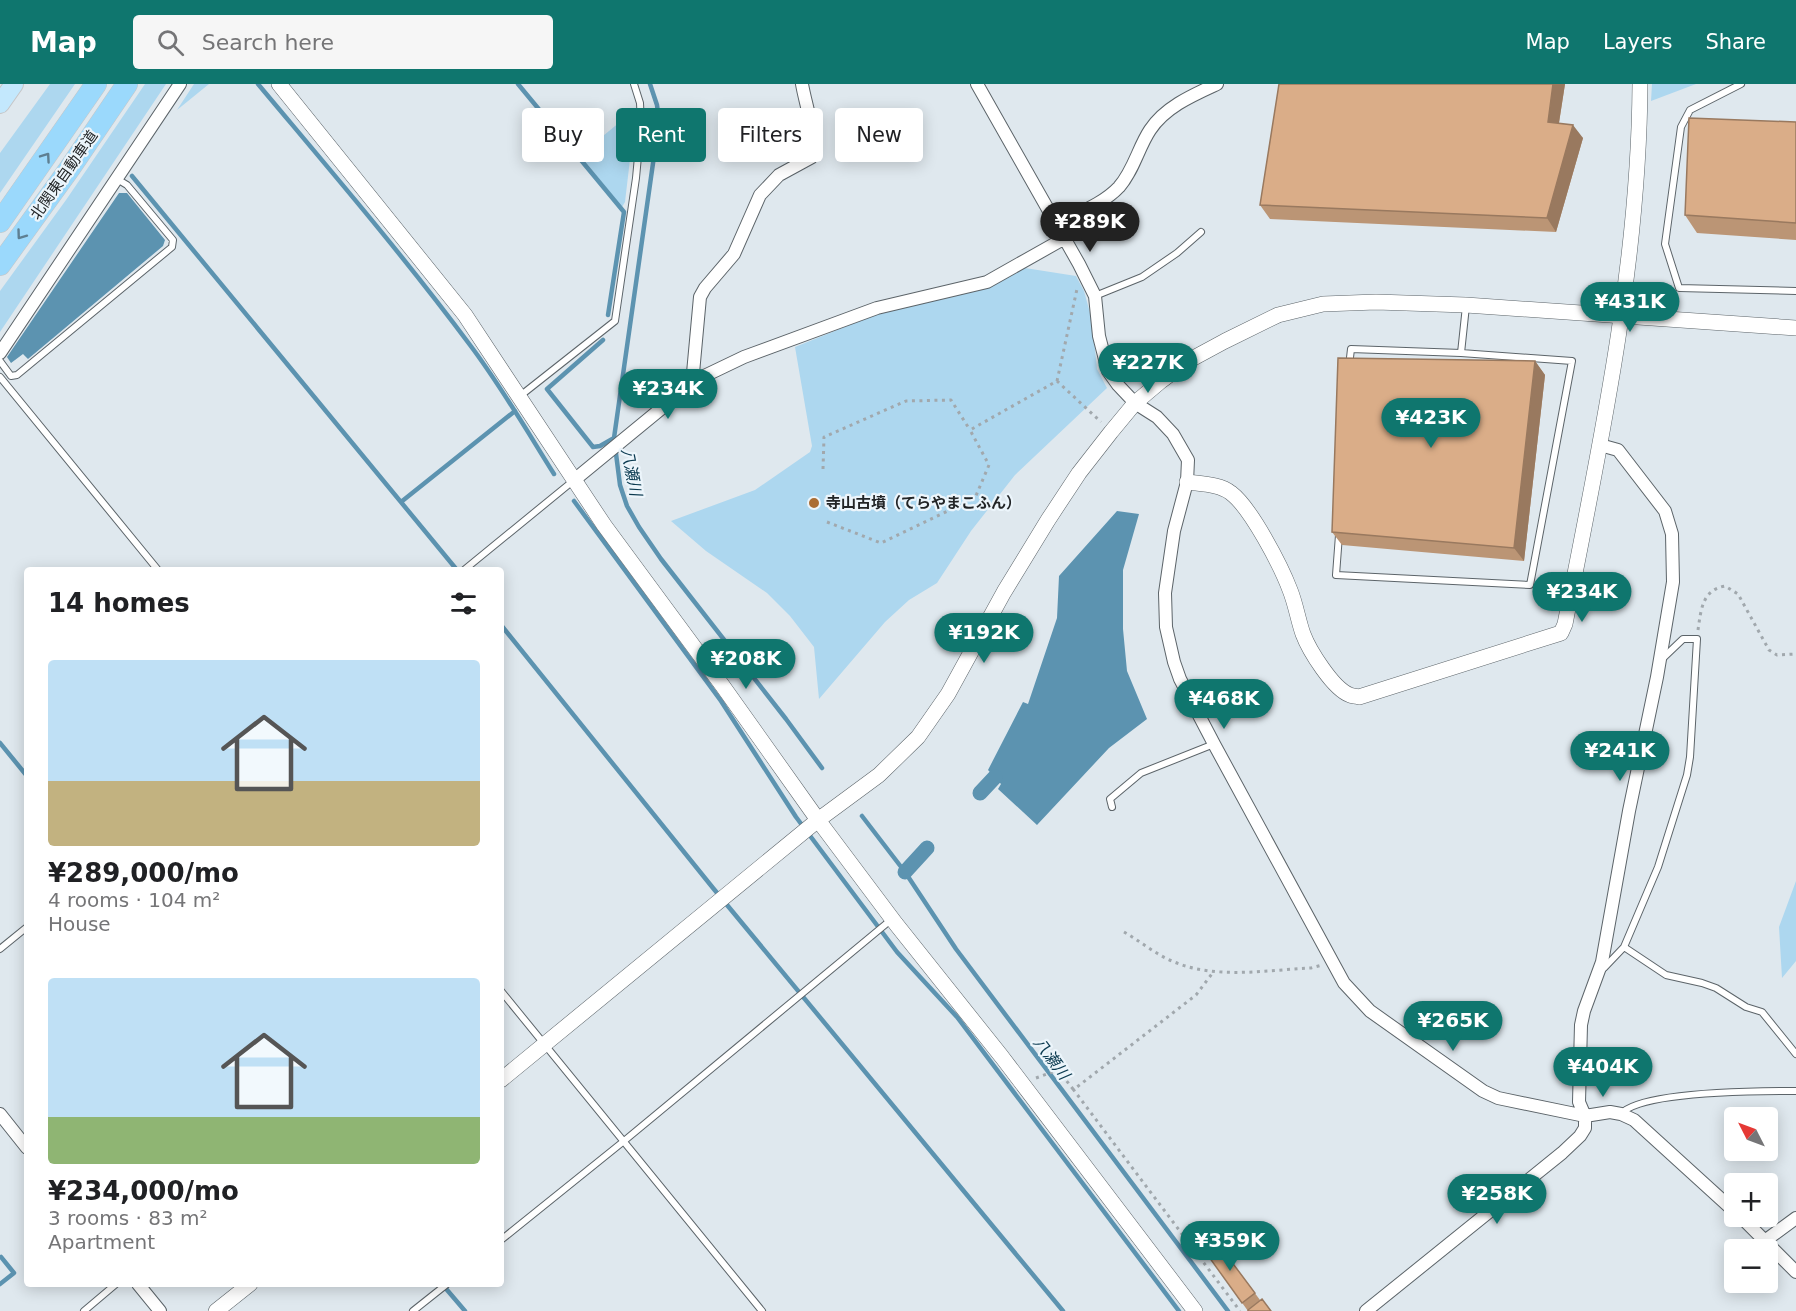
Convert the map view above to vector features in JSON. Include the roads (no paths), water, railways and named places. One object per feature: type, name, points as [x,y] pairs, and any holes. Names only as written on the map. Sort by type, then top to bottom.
[{"type":"highway","name":"北関東自動車道","points":[[0,222],[96,84]]},
{"type":"highway","name":"北関東自動車道","points":[[0,265],[127,84]]},
{"type":"main road","points":[[0,104],[14,84]]},
{"type":"street","points":[[0,353],[180,84]]},
{"type":"street","points":[[279,84],[465,315],[520,396],[573,481],[818,820],[1195,1311]]},
{"type":"street","points":[[696,380],[693,373],[700,297],[734,254],[759,195],[779,175],[812,157],[813,139],[802,84]]},
{"type":"street","points":[[977,84],[1065,238],[1095,296],[1099,336],[1108,371],[1135,404],[1157,417],[1180,444],[1188,460],[1187,482],[1174,531],[1166,576],[1164,609],[1169,644],[1180,679],[1344,983],[1370,1011],[1483,1091],[1498,1098],[1585,1116],[1610,1112],[1622,1114],[1634,1120],[1724,1202]]},
{"type":"street","points":[[1057,224],[1110,195],[1126,178],[1150,129],[1162,116],[1193,95],[1217,84]]},
{"type":"street","points":[[1187,482],[1219,487],[1231,493],[1239,502],[1263,536],[1280,567],[1311,652],[1341,689],[1349,695],[1359,697],[1561,633],[1565,624],[1600,445],[1622,316],[1640,135],[1640,84]]},
{"type":"street","points":[[573,481],[696,380],[744,357],[877,308],[987,282],[1029,256],[1065,238]]},
{"type":"street","points":[[504,1078],[818,820],[879,775],[918,737],[948,694],[1004,592],[1079,473],[1135,404],[1188,361],[1278,315],[1323,304],[1376,302],[1466,305],[1796,328]]},
{"type":"street","points":[[1366,1311],[1562,1153],[1585,1128],[1585,1116],[1579,1102],[1581,1025],[1584,1011],[1600,972],[1673,582],[1672,534],[1665,511],[1618,450],[1600,445]]},
{"type":"street","points":[[0,1114],[24,1144]]},
{"type":"street","points":[[1767,1239],[1796,1218]]},
{"type":"street","points":[[1752,1227],[1765,1239]]},
{"type":"street","points":[[1778,1253],[1796,1272]]},
{"type":"street","points":[[140,1287],[160,1311]]},
{"type":"street","points":[[216,1311],[246,1287]]},
{"type":"lane","points":[[520,396],[615,321],[636,178],[641,124],[640,103],[634,84]]},
{"type":"lane","points":[[1741,84],[1690,110],[1681,127],[1665,244],[1679,288],[1796,291]]},
{"type":"lane","points":[[0,361],[11,376],[17,375],[172,247],[173,240],[127,185],[117,179]]},
{"type":"lane","points":[[1095,296],[1142,277],[1177,253],[1201,232]]},
{"type":"lane","points":[[1461,353],[1466,305]]},
{"type":"lane","points":[[1339,527],[1336,575],[1530,585],[1572,361],[1461,353],[1351,349],[1349,373]]},
{"type":"lane","points":[[0,377],[156,567]]},
{"type":"lane","points":[[468,567],[573,481]]},
{"type":"lane","points":[[1600,972],[1624,947],[1658,867],[1687,775],[1697,639],[1683,639],[1659,662]]},
{"type":"lane","points":[[1112,807],[1110,799],[1141,773],[1214,744]]},
{"type":"lane","points":[[504,1238],[624,1142],[892,919]]},
{"type":"lane","points":[[0,949],[24,929]]},
{"type":"lane","points":[[1624,947],[1666,975],[1716,988],[1746,1007],[1762,1012],[1796,1054]]},
{"type":"lane","points":[[504,995],[762,1311]]},
{"type":"lane","points":[[1622,1114],[1631,1106],[1639,1104],[1723,1091],[1796,1091]]},
{"type":"lane","points":[[84,1311],[112,1287]]},
{"type":"lane","points":[[413,1311],[443,1287]]},
{"type":"waterway","points":[[258,84],[445,311],[492,376],[554,474]]},
{"type":"waterway","points":[[518,84],[624,212],[608,315]]},
{"type":"waterway","name":"八瀬川","points":[[650,84],[657,105],[659,121],[614,438],[620,485],[627,506],[661,559],[822,768]]},
{"type":"waterway","points":[[132,176],[455,567]]},
{"type":"waterway","points":[[603,340],[547,389],[593,447],[600,446],[614,438]]},
{"type":"waterway","points":[[401,502],[515,411]]},
{"type":"waterway","points":[[574,501],[721,701],[796,817],[897,952],[957,1017],[1179,1311]]},
{"type":"waterway","points":[[504,629],[713,888],[1063,1311]]},
{"type":"waterway","points":[[0,743],[24,772]]},
{"type":"waterway","points":[[980,793],[995,777]]},
{"type":"waterway","name":"八瀬川","points":[[862,816],[905,872],[956,949],[1228,1311]]},
{"type":"waterway","points":[[905,872],[927,848]]},
{"type":"waterway","points":[[0,1284],[14,1273],[1,1257]]},
{"type":"waterway","points":[[445,1287],[465,1311]]},
{"type":"place","name":"寺山古墳（てらやまこふん）","points":[[814,503]]}]
